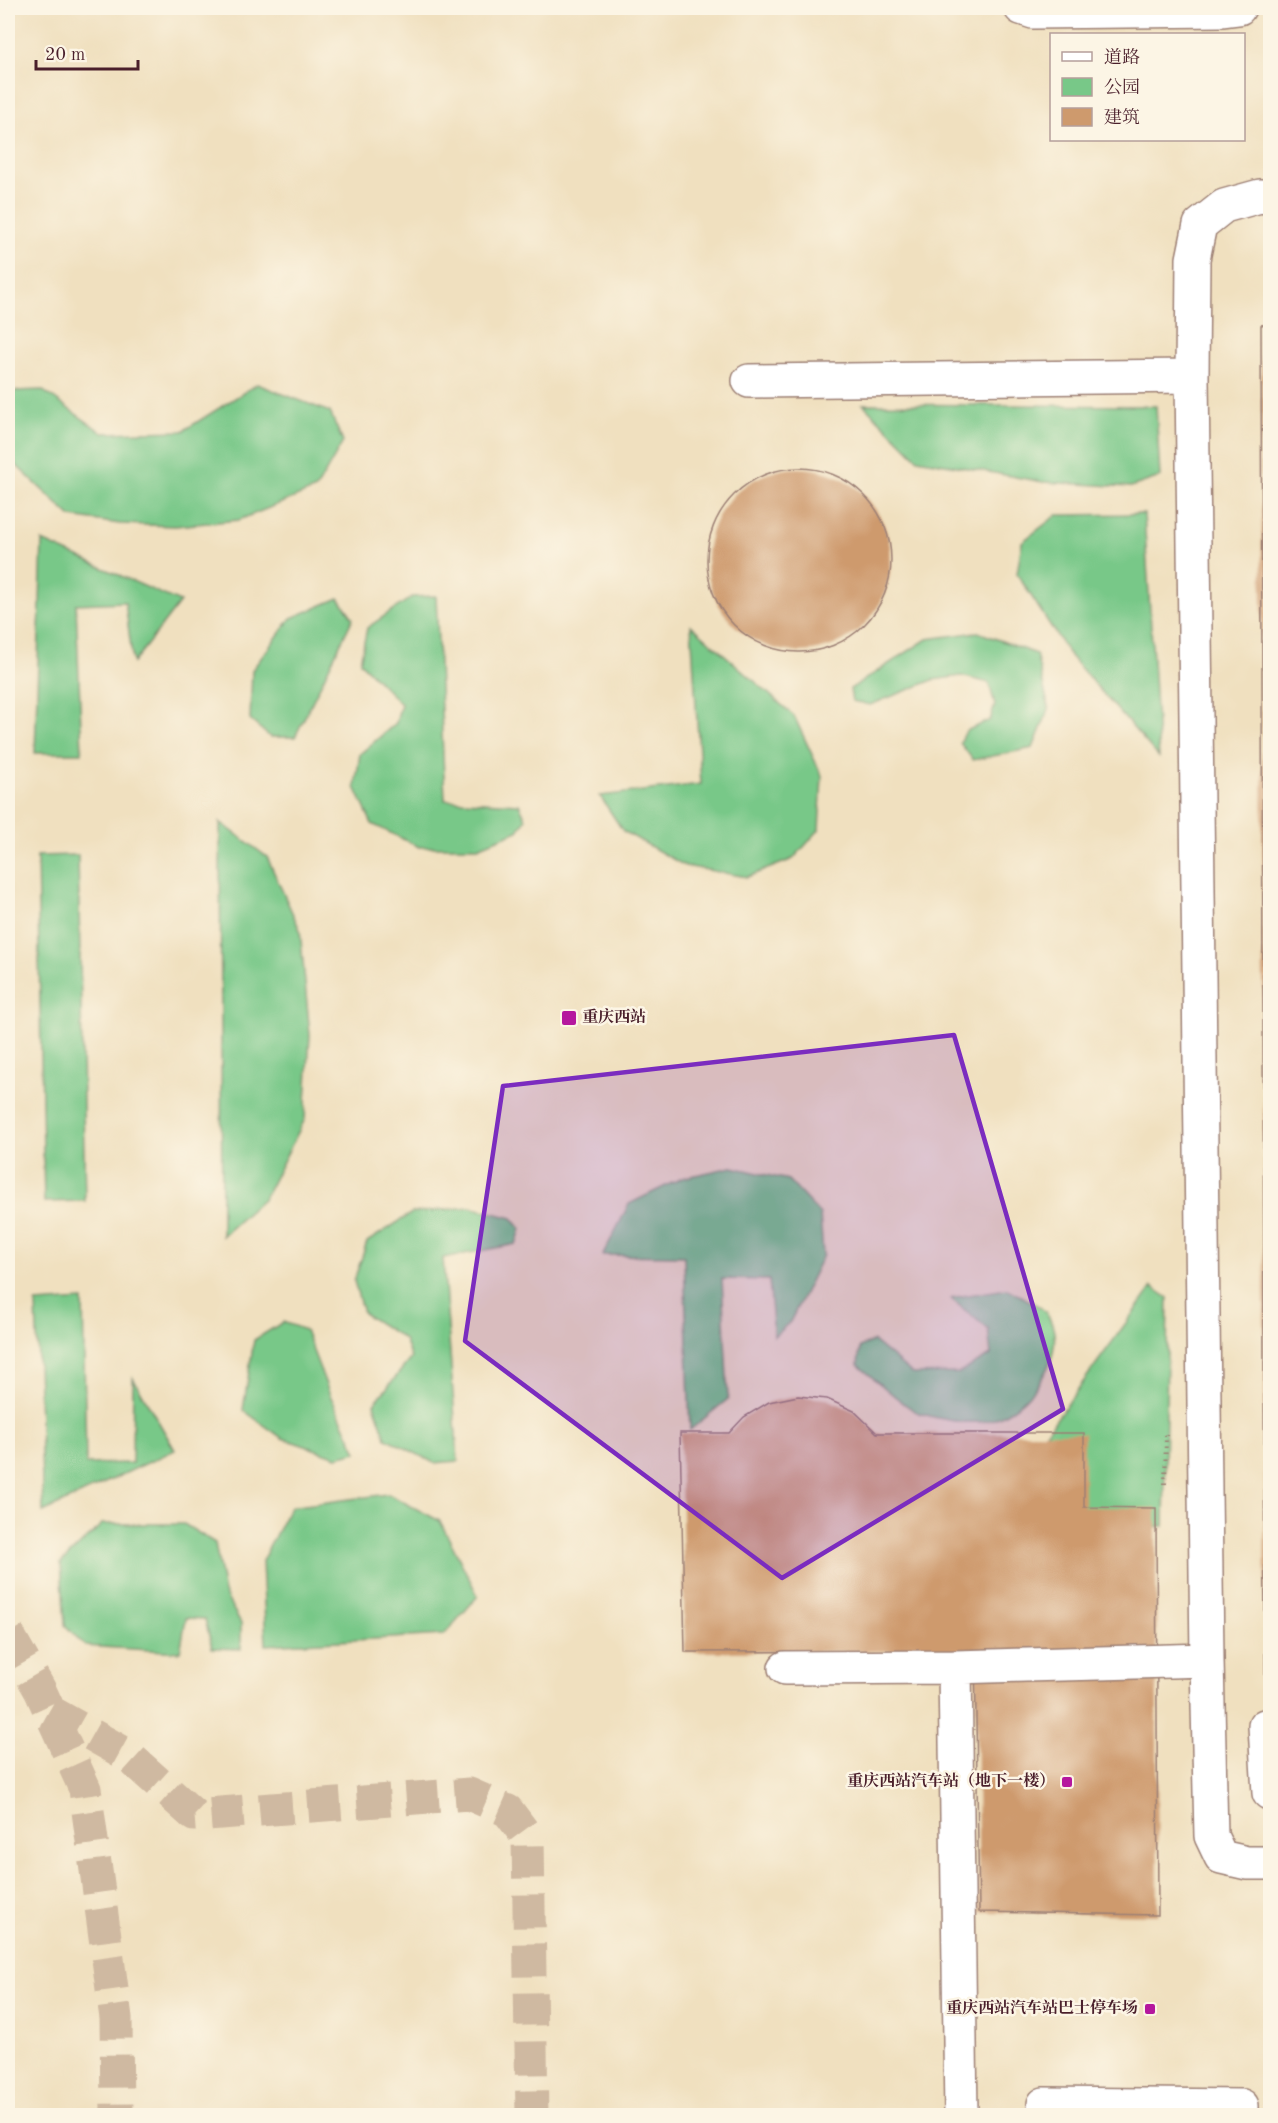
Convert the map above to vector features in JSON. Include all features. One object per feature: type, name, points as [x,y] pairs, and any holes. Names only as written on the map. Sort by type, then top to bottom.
[{"type":"street","points":[[1021,8],[1033,12],[1239,8]]},
{"type":"street","points":[[1270,196],[1260,196],[1224,206],[1200,225],[1193,259],[1192,376],[1211,1836],[1221,1857],[1247,1863],[1270,1863]]},
{"type":"street","points":[[749,381],[1192,376]]},
{"type":"street","points":[[785,1668],[955,1668],[1207,1660]]},
{"type":"street","points":[[955,1668],[961,2115]]},
{"type":"street","points":[[1270,1726],[1265,1726],[1270,1793]]},
{"type":"street","points":[[1045,2115],[1044,2104],[1242,2106],[1242,2115]]},
{"type":"path","points":[[1165,1484],[1166,1434]]},
{"type":"highlighted area","points":[[954,1035],[1063,1409],[782,1578],[465,1341],[503,1086]]},
{"type":"green space","points":[[257,384],[330,412],[343,442],[316,489],[239,520],[175,526],[120,524],[71,517],[16,465],[8,444],[8,399],[15,391],[42,390],[103,433],[183,431]]},
{"type":"green space","points":[[863,404],[1156,406],[1160,477],[1131,487],[1043,482],[918,459]]},
{"type":"green space","points":[[1144,514],[1159,757],[1070,656],[1017,574],[1022,542],[1057,515]]},
{"type":"green space","points":[[42,541],[180,602],[133,663],[125,602],[76,604],[82,753],[35,753]]},
{"type":"green space","points":[[436,596],[445,800],[519,804],[526,819],[518,831],[478,847],[419,847],[372,824],[355,787],[360,754],[396,723],[401,704],[360,662],[367,628],[412,597]]},
{"type":"green space","points":[[339,598],[353,618],[295,737],[270,737],[250,720],[252,670],[291,618]]},
{"type":"green space","points":[[691,625],[794,716],[822,776],[819,830],[793,859],[747,877],[685,866],[623,831],[600,796],[701,784]]},
{"type":"green space","points":[[978,632],[1036,654],[1049,709],[1033,748],[973,760],[960,743],[966,731],[990,720],[995,705],[989,683],[961,676],[933,680],[870,705],[852,701],[850,689],[927,639]]},
{"type":"green space","points":[[220,822],[267,857],[300,930],[310,1035],[305,1119],[264,1198],[222,1236]]},
{"type":"green space","points":[[78,855],[85,1201],[44,1202],[37,856]]},
{"type":"green space","points":[[732,1167],[788,1180],[820,1214],[823,1255],[790,1322],[774,1336],[769,1280],[722,1279],[728,1399],[690,1430],[684,1256],[603,1255],[629,1204],[682,1178]]},
{"type":"green space","points":[[470,1207],[512,1218],[521,1229],[516,1244],[443,1258],[458,1461],[434,1463],[386,1438],[374,1404],[411,1358],[404,1339],[363,1313],[354,1281],[367,1242],[412,1213]]},
{"type":"green space","points":[[1152,1287],[1168,1298],[1164,1526],[1100,1531],[1015,1476]]},
{"type":"green space","points":[[1007,1289],[1034,1303],[1046,1313],[1053,1328],[1054,1345],[1042,1378],[1031,1393],[1017,1406],[1002,1415],[987,1421],[962,1422],[919,1413],[898,1399],[858,1365],[860,1347],[873,1341],[913,1374],[959,1373],[991,1355],[988,1329],[950,1298]]},
{"type":"green space","points":[[83,1300],[86,1464],[132,1463],[133,1378],[175,1450],[43,1512],[36,1303]]},
{"type":"green space","points":[[283,1322],[305,1330],[330,1395],[357,1452],[337,1457],[282,1438],[243,1410],[254,1340]]},
{"type":"green space","points":[[388,1494],[440,1521],[478,1596],[444,1635],[266,1645],[262,1561],[290,1507]]},
{"type":"green space","points":[[102,1524],[184,1524],[215,1543],[224,1593],[241,1623],[241,1649],[212,1648],[205,1619],[186,1618],[180,1652],[85,1646],[65,1625],[61,1563]]},
{"type":"building","points":[[1270,324],[1270,1692],[1265,1692],[1261,325]]},
{"type":"building","points":[[799,468],[834,475],[850,483],[864,495],[876,509],[884,525],[891,560],[884,595],[876,611],[864,625],[850,637],[834,645],[799,652],[764,645],[748,637],[734,625],[722,611],[714,595],[707,560],[714,525],[722,509],[734,495],[748,483],[764,475]]},
{"type":"building","name":"重庆西站汽车站（地下一楼）","points":[[798,1396],[827,1399],[854,1411],[877,1433],[1084,1433],[1084,1507],[1156,1508],[1158,1915],[979,1912],[975,1651],[685,1652],[680,1433],[729,1433],[744,1417],[769,1402]]},
{"type":"tunnel","points":[[8,1634],[40,1690],[85,1789],[116,2018],[117,2116]]},
{"type":"tunnel","points":[[49,1711],[126,1754],[194,1815],[469,1794],[508,1811],[528,1838],[532,2116]]},
{"type":"place","name":"重庆西站","points":[[569,1018]]},
{"type":"place","name":"重庆西站汽车站（地下一楼）","points":[[1067,1782]]},
{"type":"place","name":"重庆西站汽车站巴士停车场","points":[[1150,2009]]}]
